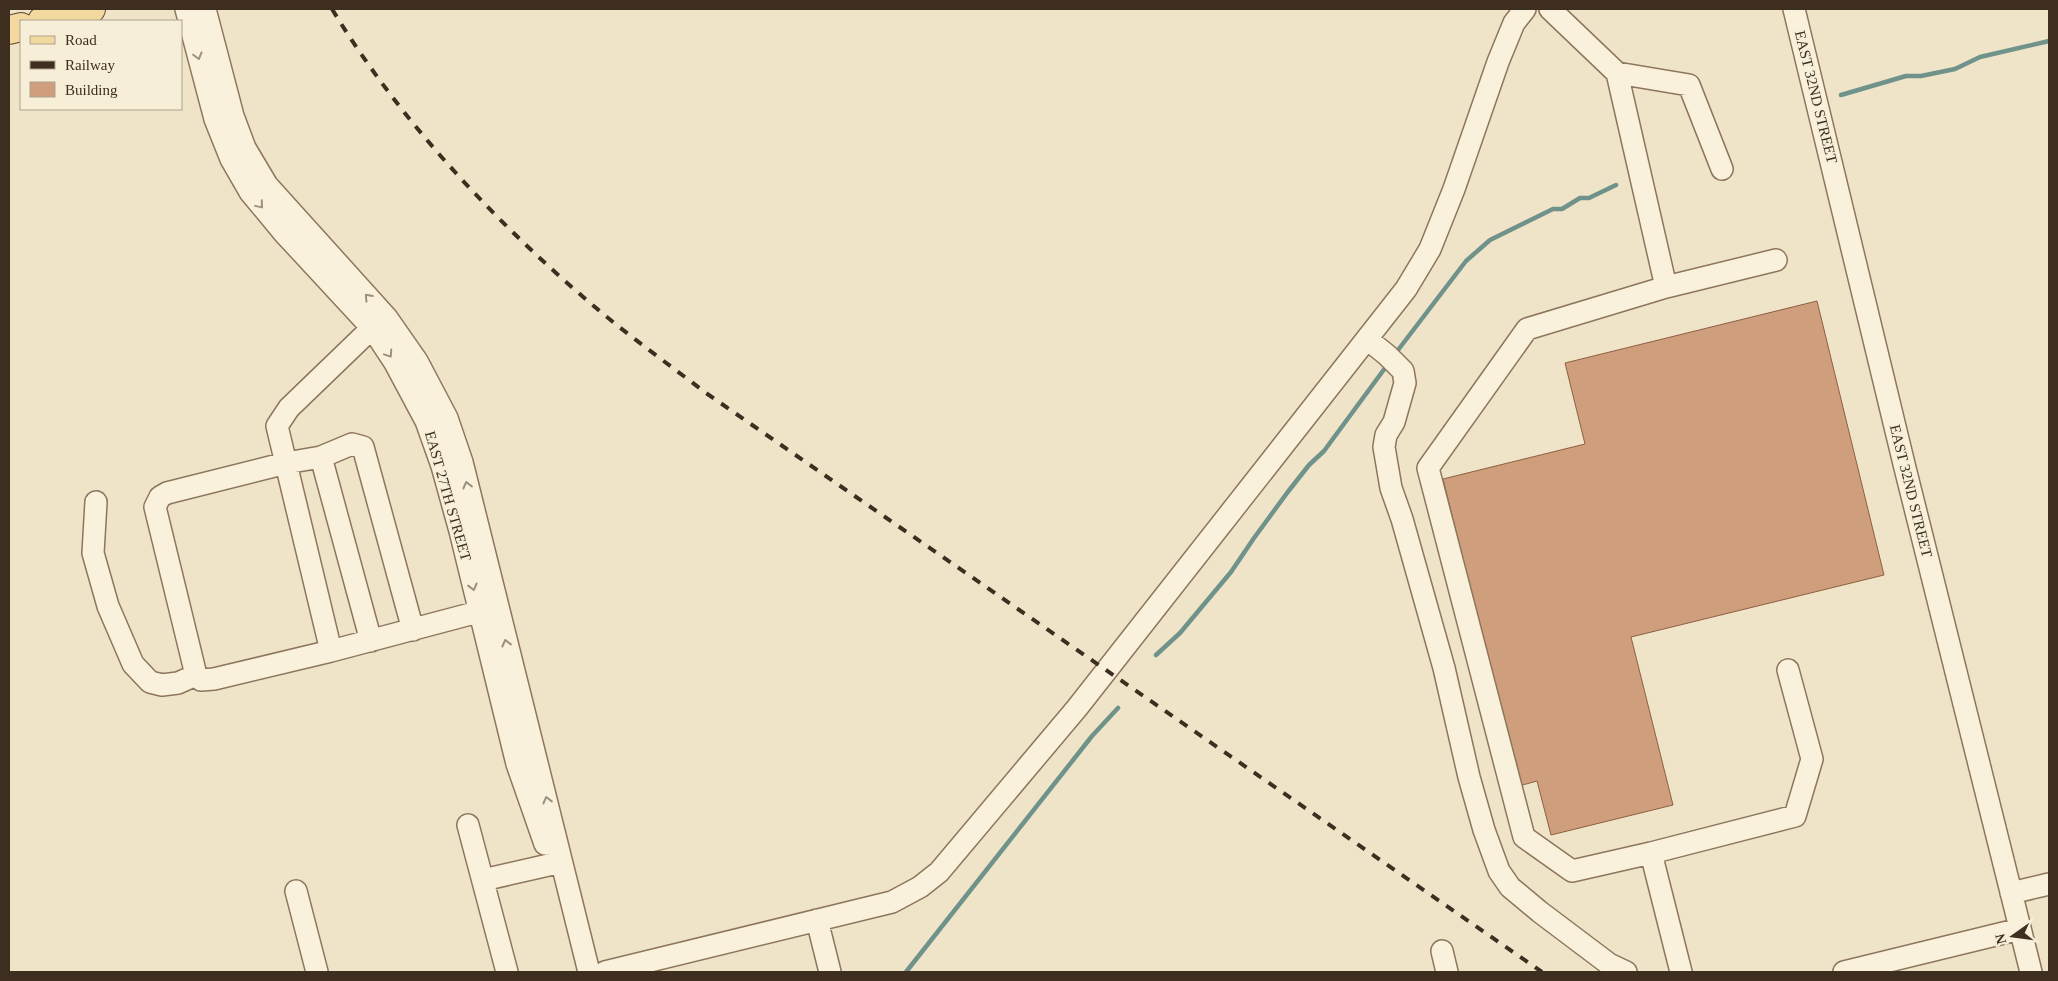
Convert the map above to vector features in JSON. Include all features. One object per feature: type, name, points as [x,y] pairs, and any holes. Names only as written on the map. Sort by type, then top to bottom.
[{"type":"main road","points":[[46,20],[91,9]]},
{"type":"street","name":"EAST 27TH STREET","points":[[186,9],[215,119],[231,160],[250,192],[284,233],[417,360],[447,418],[462,462],[517,764],[583,950]]},
{"type":"street","name":"EAST 27TH STREET","points":[[205,9],[233,116],[245,148],[267,185],[380,323]]},
{"type":"street","points":[[605,972],[892,902],[920,887],[939,872],[1077,708],[1406,290],[1430,249],[1454,189],[1498,62],[1514,23],[1525,9]]},
{"type":"street","points":[[1550,9],[1617,73],[1666,287]]},
{"type":"street","name":"EAST 32ND STREET","points":[[1794,9],[1905,468],[2031,972]]},
{"type":"street","points":[[1617,73],[1689,85],[1722,169]]},
{"type":"street","points":[[1776,260],[1666,287],[1527,329],[1428,468],[1524,837],[1572,870],[1651,853],[1795,816],[1812,759],[1788,670]]},
{"type":"street","points":[[331,651],[276,426],[289,408],[380,323]]},
{"type":"street","points":[[1366,340],[1403,371],[1406,382],[1394,422],[1386,435],[1384,447],[1391,488],[1402,519],[1444,668],[1469,777],[1484,830],[1499,871],[1510,888],[1540,912],[1609,964],[1626,972]]},
{"type":"street","points":[[413,630],[363,447],[352,444],[320,457],[286,463],[167,493],[160,497],[157,502],[156,507],[196,675],[201,680],[206,681],[331,651],[413,630],[488,609]]},
{"type":"street","points":[[320,457],[371,641]]},
{"type":"street","points":[[96,502],[93,553],[108,606],[133,664],[150,682],[162,685],[178,683],[196,675]]},
{"type":"street","name":"EAST 27TH STREET","points":[[488,609],[538,761],[589,972]]},
{"type":"street","points":[[468,825],[507,972]]},
{"type":"street","points":[[1651,853],[1681,972]]},
{"type":"street","points":[[483,880],[552,864]]},
{"type":"street","points":[[2011,893],[2049,884]]},
{"type":"street","points":[[296,891],[317,972]]},
{"type":"street","points":[[817,920],[830,972]]},
{"type":"street","points":[[1844,972],[2020,929]]},
{"type":"street","points":[[1442,951],[1447,972]]},
{"type":"building","points":[[1817,301],[1884,575],[1631,637],[1673,805],[1551,835],[1537,781],[1519,786],[1443,479],[1585,444],[1565,363]]},
{"type":"waterway","points":[[1841,95],[1906,76],[1921,76],[1955,69],[1980,57],[2049,41]]},
{"type":"waterway","points":[[1395,354],[1466,261],[1490,240],[1553,209],[1562,209],[1580,198],[1589,198],[1616,185]]},
{"type":"waterway","points":[[1156,655],[1180,633],[1231,572],[1287,493],[1309,465],[1324,451],[1388,364]]},
{"type":"waterway","points":[[906,972],[1092,736],[1118,708]]},
{"type":"railway","points":[[332,9],[386,89],[417,128],[482,202],[517,237],[617,326],[706,393],[1542,972]]}]
